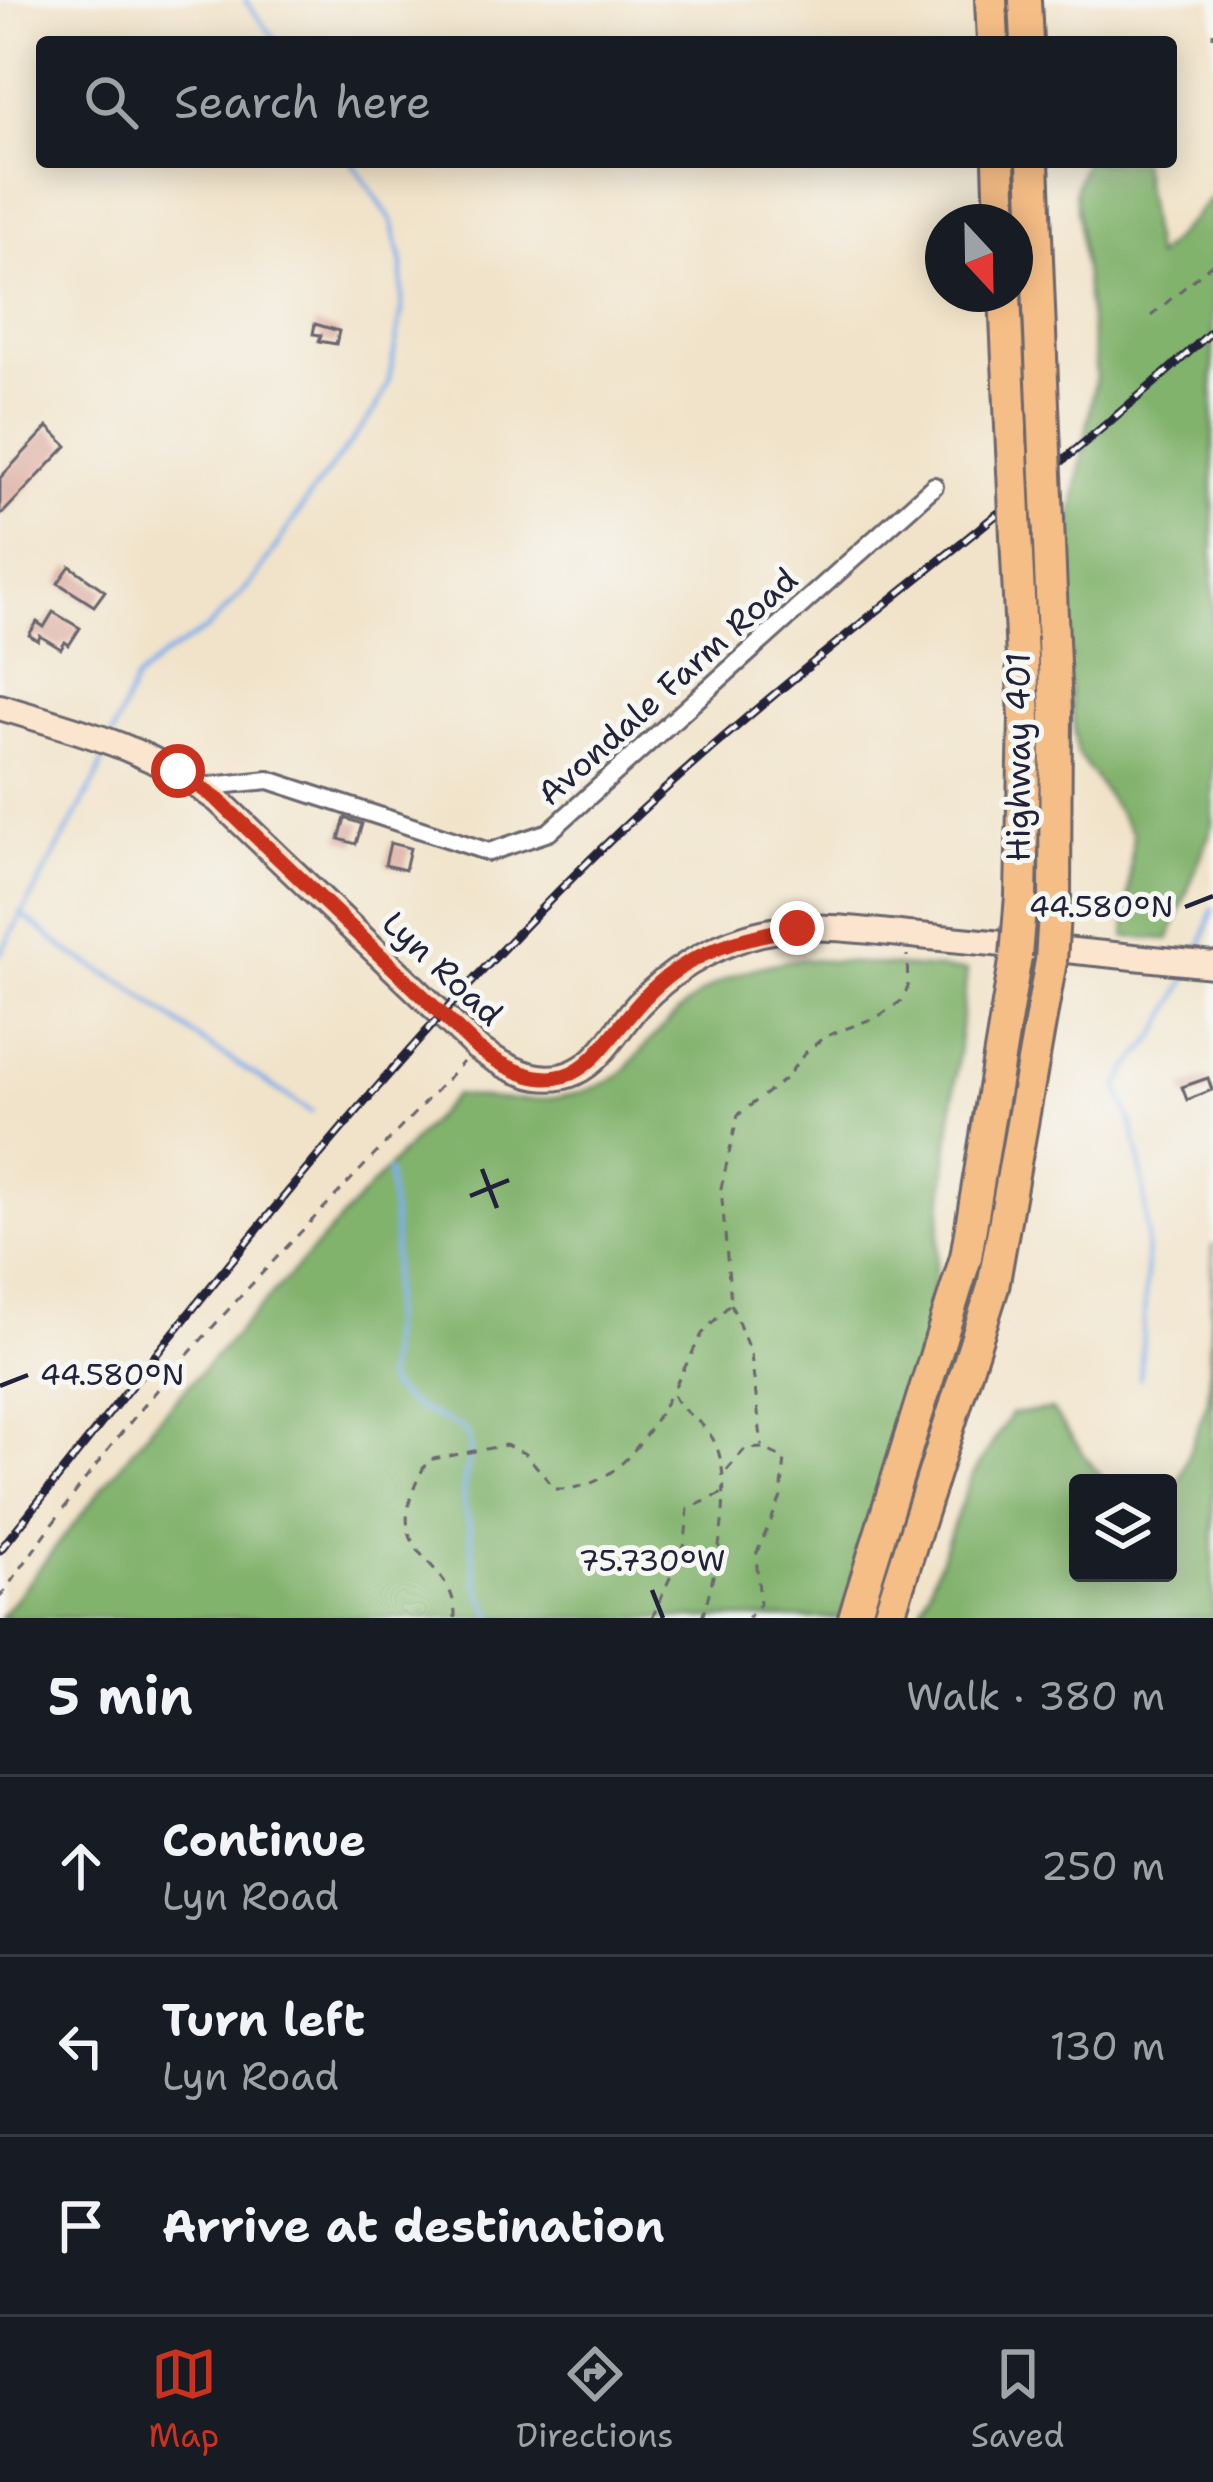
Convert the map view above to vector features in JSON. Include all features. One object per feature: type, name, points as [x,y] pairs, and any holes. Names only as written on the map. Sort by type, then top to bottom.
[{"type":"highway","points":[[991,0],[993,36]]},
{"type":"highway","points":[[1025,0],[1028,36]]},
{"type":"highway","points":[[999,168],[1000,204]]},
{"type":"highway","name":"Highway 401","points":[[888,1618],[993,1287],[1051,961],[1056,712],[1033,168]]},
{"type":"highway","name":"Highway 401","points":[[854,1618],[966,1257],[1016,956],[1022,896],[1025,719],[1006,312]]},
{"type":"main road","name":"Lyn Road","points":[[0,706],[135,748],[200,788],[477,1048],[512,1072],[540,1078],[576,1073],[597,1057],[639,1004],[672,973],[711,950],[752,935],[797,928],[908,935],[1213,965]]},
{"type":"street","name":"Avondale Farm Road","points":[[200,788],[269,780],[489,852],[549,832],[934,486]]},
{"type":"path","points":[[1150,316],[1213,262]]},
{"type":"path","points":[[763,1448],[751,1354],[731,1303],[721,1188],[738,1115],[784,1079],[824,1037],[879,1016],[900,1002],[908,987],[908,935]]},
{"type":"path","points":[[0,1597],[114,1443],[187,1357],[308,1222],[477,1048]]},
{"type":"path","points":[[702,1618],[725,1473],[710,1434],[678,1408],[672,1384],[702,1334],[731,1303]]},
{"type":"path","points":[[455,1618],[455,1604],[408,1537],[405,1523],[417,1479],[428,1460],[506,1444],[526,1454],[555,1489],[582,1490],[608,1475],[644,1440],[672,1392]]},
{"type":"path","points":[[725,1473],[745,1449],[763,1448],[784,1460],[781,1497],[756,1555],[760,1604],[748,1618]]},
{"type":"path","points":[[652,1618],[685,1544],[688,1510],[725,1492]]},
{"type":"green space","points":[[1082,168],[1142,168],[1155,258],[1213,196],[1213,825],[1169,939],[1125,937],[1133,834],[1077,752],[1058,597],[1096,375],[1075,191]]},
{"type":"green space","points":[[799,959],[967,971],[929,1329],[843,1618],[0,1618],[153,1424],[455,1095],[533,1100],[591,1089],[620,1074],[683,1008],[715,985],[751,969]]},
{"type":"green space","points":[[1213,1244],[1213,1618],[918,1618],[971,1478],[1011,1414],[1052,1410],[1098,1474],[1069,1474],[1069,1582],[1177,1582],[1177,1486],[1208,1400]]},
{"type":"building","points":[[315,324],[339,331],[336,344],[319,341],[321,335],[313,334]]},
{"type":"building","points":[[48,427],[67,446],[0,516],[0,478]]},
{"type":"building","points":[[70,566],[105,591],[94,606],[58,583]]},
{"type":"building","points":[[53,612],[80,628],[61,649],[29,635],[37,622],[44,627]]},
{"type":"building","points":[[345,818],[362,824],[356,844],[339,839]]},
{"type":"building","points":[[390,843],[410,848],[405,870],[385,865]]},
{"type":"building","points":[[1208,1078],[1212,1090],[1187,1100],[1182,1087]]},
{"type":"waterway","points":[[245,0],[272,36]]},
{"type":"waterway","points":[[112,736],[135,681],[208,628],[254,580],[376,409],[388,384],[402,310],[402,264],[392,221],[356,168]]},
{"type":"waterway","points":[[0,954],[96,779],[106,752]]},
{"type":"waterway","points":[[1198,956],[1213,909]]},
{"type":"waterway","points":[[20,913],[70,953],[130,987],[202,1041],[312,1112]]},
{"type":"waterway","points":[[1140,1378],[1146,1269],[1144,1192],[1131,1120],[1118,1088],[1158,1033],[1190,972]]},
{"type":"waterway","points":[[388,1171],[395,1238],[386,1380],[407,1401],[468,1436],[463,1501],[477,1583],[494,1618]]},
{"type":"railway","points":[[0,1550],[300,1178],[538,912],[694,763],[1067,457],[1213,330]]},
{"type":"route","points":[[178,771],[218,800],[477,1048],[512,1072],[540,1078],[576,1073],[597,1057],[639,1004],[672,973],[711,950],[752,935],[797,928]]}]
